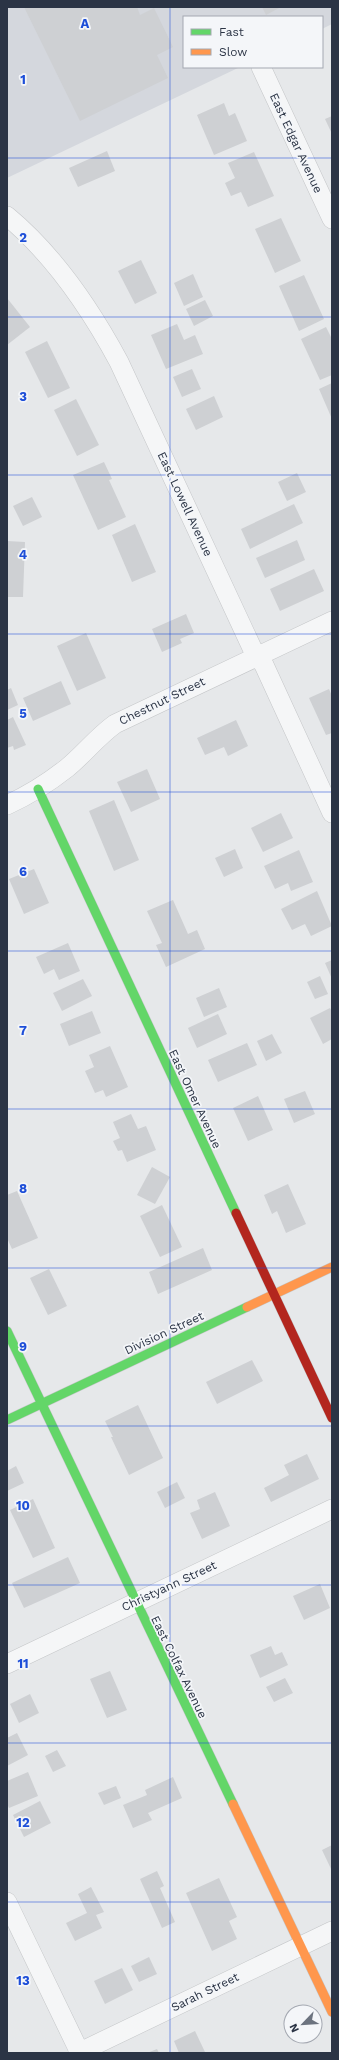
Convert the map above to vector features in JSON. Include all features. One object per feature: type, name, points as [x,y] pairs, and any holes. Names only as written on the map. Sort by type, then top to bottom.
[{"type":"street","name":"East Edgar Avenue","points":[[261,68],[332,219]]},
{"type":"street","name":"East Lowell Avenue","points":[[7,216],[51,260],[73,288],[103,333],[119,362],[252,648],[264,665],[332,813]]},
{"type":"street","name":"Chestnut Street","points":[[7,806],[38,789],[67,767],[99,736],[115,724],[332,621]]},
{"type":"street","name":"East Omer Avenue","points":[[38,789],[273,1295],[332,1418]]},
{"type":"street","name":"Division Street","points":[[7,1420],[332,1267]]},
{"type":"street","name":"East Colfax Avenue","points":[[7,1331],[135,1602],[332,2012]]},
{"type":"street","name":"Christyann Street","points":[[7,1664],[332,1509]]},
{"type":"street","points":[[7,1902],[79,2053]]},
{"type":"street","name":"Sarah Street","points":[[79,2053],[332,1931]]},
{"type":"shaded area","points":[[7,7],[332,7],[332,24],[323,28],[323,16],[183,16],[183,68],[238,68],[7,178]]},
{"type":"building","points":[[24,7],[137,7],[140,15],[154,8],[173,47],[157,55],[168,78],[80,121]]},
{"type":"building","points":[[262,7],[281,7],[266,15]]},
{"type":"building","points":[[224,103],[229,116],[235,113],[247,141],[214,155],[197,115]]},
{"type":"building","points":[[332,116],[332,134],[325,119]]},
{"type":"building","points":[[107,151],[115,171],[78,187],[69,168]]},
{"type":"building","points":[[254,152],[274,196],[248,207],[241,192],[231,196],[225,183],[235,178],[228,163]]},
{"type":"building","points":[[281,218],[301,261],[275,273],[255,229]]},
{"type":"building","points":[[141,260],[157,293],[135,304],[118,271]]},
{"type":"building","points":[[193,274],[203,297],[184,306],[174,283]]},
{"type":"building","points":[[304,275],[324,319],[299,331],[279,286]]},
{"type":"building","points":[[7,298],[30,327],[7,345]]},
{"type":"building","points":[[205,300],[213,316],[194,326],[186,309]]},
{"type":"building","points":[[177,324],[184,340],[195,335],[203,354],[166,369],[151,335]]},
{"type":"building","points":[[326,327],[332,339],[332,375],[320,380],[301,339]]},
{"type":"building","points":[[47,341],[70,388],[48,398],[25,352]]},
{"type":"building","points":[[192,369],[201,389],[182,397],[173,377]]},
{"type":"building","points":[[332,383],[332,419],[319,389]]},
{"type":"building","points":[[214,396],[223,417],[196,430],[186,409]]},
{"type":"building","points":[[76,399],[99,445],[77,456],[54,410]]},
{"type":"building","points":[[104,462],[112,479],[109,480],[126,517],[98,530],[73,475]]},
{"type":"building","points":[[297,473],[306,492],[287,501],[278,482]]},
{"type":"building","points":[[32,497],[42,517],[23,526],[13,506]]},
{"type":"building","points":[[294,504],[303,523],[250,549],[241,529]]},
{"type":"building","points":[[135,524],[156,572],[132,582],[112,535]]},
{"type":"building","points":[[297,540],[305,560],[265,578],[256,558]]},
{"type":"building","points":[[7,541],[25,542],[23,597],[7,597]]},
{"type":"building","points":[[314,569],[324,591],[280,611],[270,589]]},
{"type":"building","points":[[186,614],[194,633],[180,639],[182,643],[162,652],[152,629]]},
{"type":"building","points":[[86,633],[106,678],[77,691],[57,646]]},
{"type":"building","points":[[61,681],[71,704],[33,721],[23,698]]},
{"type":"building","points":[[11,688],[18,705],[7,710],[7,690]]},
{"type":"building","points":[[329,689],[332,696],[332,733],[326,735],[309,698]]},
{"type":"building","points":[[13,717],[26,745],[14,750],[13,746],[7,748],[7,720]]},
{"type":"building","points":[[236,720],[248,746],[228,756],[224,747],[205,755],[197,738]]},
{"type":"building","points":[[147,769],[160,799],[131,812],[117,782]]},
{"type":"building","points":[[114,800],[139,860],[114,871],[89,811]]},
{"type":"building","points":[[281,813],[293,838],[263,852],[251,828]]},
{"type":"building","points":[[235,849],[243,868],[224,877],[215,858]]},
{"type":"building","points":[[299,850],[313,882],[291,891],[288,883],[275,889],[264,866]]},
{"type":"building","points":[[34,869],[49,903],[24,914],[9,879]]},
{"type":"building","points":[[317,891],[332,926],[311,936],[305,924],[292,930],[281,909]]},
{"type":"building","points":[[173,900],[188,934],[197,930],[205,949],[166,967],[156,945],[162,943],[147,911]]},
{"type":"building","points":[[68,943],[80,971],[59,980],[54,969],[44,974],[36,957]]},
{"type":"building","points":[[332,960],[332,979],[325,963]]},
{"type":"building","points":[[320,976],[328,994],[315,999],[307,982]]},
{"type":"building","points":[[83,979],[92,996],[62,1011],[53,993]]},
{"type":"building","points":[[219,988],[227,1007],[204,1017],[196,998]]},
{"type":"building","points":[[330,1008],[332,1012],[332,1039],[323,1044],[310,1018]]},
{"type":"building","points":[[92,1011],[101,1033],[69,1046],[60,1024]]},
{"type":"building","points":[[218,1014],[227,1034],[197,1048],[188,1028]]},
{"type":"building","points":[[272,1034],[282,1053],[266,1061],[257,1041]]},
{"type":"building","points":[[247,1043],[257,1065],[218,1082],[208,1060]]},
{"type":"building","points":[[110,1046],[128,1087],[106,1097],[103,1090],[95,1093],[85,1071],[94,1067],[89,1055]]},
{"type":"building","points":[[305,1091],[315,1114],[294,1123],[284,1099]]},
{"type":"building","points":[[258,1096],[273,1130],[248,1141],[233,1108]]},
{"type":"building","points":[[131,1114],[138,1129],[146,1126],[156,1150],[127,1162],[122,1150],[118,1151],[113,1141],[120,1138],[113,1122]]},
{"type":"building","points":[[152,1167],[170,1177],[155,1204],[137,1195]]},
{"type":"building","points":[[288,1184],[306,1224],[286,1233],[277,1211],[272,1214],[264,1195]]},
{"type":"building","points":[[17,1191],[38,1238],[12,1249],[7,1238],[7,1195]]},
{"type":"building","points":[[162,1205],[182,1247],[160,1257],[140,1216]]},
{"type":"building","points":[[203,1248],[212,1270],[158,1294],[149,1272]]},
{"type":"building","points":[[49,1269],[67,1306],[48,1315],[30,1278]]},
{"type":"building","points":[[252,1360],[263,1381],[217,1404],[206,1382]]},
{"type":"building","points":[[138,1405],[163,1458],[129,1475],[105,1421]]},
{"type":"building","points":[[307,1454],[319,1479],[271,1502],[264,1488],[289,1475],[284,1465]]},
{"type":"building","points":[[16,1466],[24,1483],[7,1491],[7,1471]]},
{"type":"building","points":[[177,1482],[185,1498],[165,1508],[157,1492]]},
{"type":"building","points":[[215,1492],[230,1526],[202,1539],[190,1513],[200,1509],[197,1500]]},
{"type":"building","points":[[33,1499],[55,1548],[33,1558],[10,1510]]},
{"type":"building","points":[[68,1557],[80,1583],[24,1608],[12,1583]]},
{"type":"building","points":[[320,1584],[330,1608],[304,1620],[293,1596]]},
{"type":"building","points":[[271,1646],[275,1655],[282,1652],[288,1665],[260,1678],[250,1655]]},
{"type":"building","points":[[110,1671],[127,1710],[107,1718],[90,1679]]},
{"type":"building","points":[[285,1678],[293,1693],[274,1702],[266,1687]]},
{"type":"building","points":[[30,1694],[39,1713],[19,1723],[10,1704]]},
{"type":"building","points":[[17,1733],[28,1755],[7,1766],[7,1738]]},
{"type":"building","points":[[57,1750],[66,1766],[53,1772],[45,1756]]},
{"type":"building","points":[[28,1772],[38,1796],[9,1808],[7,1804],[7,1781]]},
{"type":"building","points":[[173,1777],[182,1798],[148,1813],[152,1820],[133,1828],[123,1805],[147,1795],[145,1790]]},
{"type":"building","points":[[116,1786],[121,1798],[104,1805],[98,1793]]},
{"type":"building","points":[[40,1801],[51,1823],[24,1837],[13,1815]]},
{"type":"building","points":[[332,1845],[332,1871],[322,1850]]},
{"type":"building","points":[[157,1871],[164,1886],[160,1888],[175,1922],[162,1928],[140,1879]]},
{"type":"building","points":[[219,1878],[237,1917],[229,1921],[237,1939],[212,1951],[186,1893]]},
{"type":"building","points":[[91,1887],[104,1912],[96,1915],[102,1928],[75,1941],[66,1923],[87,1913],[78,1894]]},
{"type":"building","points":[[149,1957],[157,1974],[139,1982],[131,1966]]},
{"type":"building","points":[[122,1968],[133,1990],[105,2004],[94,1981]]},
{"type":"building","points":[[195,2031],[205,2052],[179,2053],[174,2041]]},
{"type":"building","points":[[157,2049],[159,2053],[147,2053]]},
{"type":"traffic: fast","points":[[38,789],[236,1213]]},
{"type":"traffic: fast","points":[[7,1420],[247,1307]]},
{"type":"traffic: fast","points":[[7,1331],[233,1804]]},
{"type":"traffic: slow","points":[[247,1307],[332,1267]]},
{"type":"traffic: slow","points":[[233,1804],[332,2012]]},
{"type":"traffic: jam","points":[[236,1213],[332,1418]]}]
